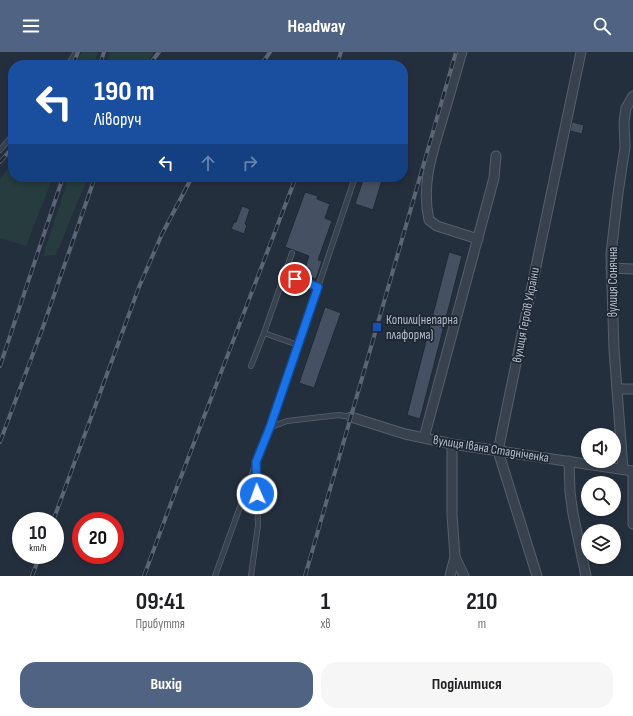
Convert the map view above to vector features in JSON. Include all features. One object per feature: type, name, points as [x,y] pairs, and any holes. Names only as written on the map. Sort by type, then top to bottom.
[{"type":"street","points":[[462,52],[428,168],[426,193],[427,213],[429,220],[437,226],[478,238]]},
{"type":"street","name":"вулиця Героїв України","points":[[536,576],[498,452],[538,252],[581,52]]},
{"type":"street","name":"вулиця Сонячна","points":[[623,469],[614,350],[611,254],[625,147],[624,122],[626,108],[633,96]]},
{"type":"street","points":[[424,438],[494,178],[496,156]]},
{"type":"street","points":[[611,268],[633,269]]},
{"type":"street","points":[[617,389],[633,389]]},
{"type":"street","name":"вулиця Івана Стадніченка","points":[[351,417],[405,434],[452,444],[633,471]]},
{"type":"street","points":[[450,576],[455,556],[452,515],[452,444]]},
{"type":"street","points":[[569,461],[572,514],[586,576]]},
{"type":"street","points":[[633,471],[633,524]]},
{"type":"street","points":[[455,556],[464,576]]},
{"type":"lane","points":[[0,150],[8,141]]},
{"type":"lane","points":[[215,576],[270,427],[353,182]]},
{"type":"lane","points":[[251,366],[292,253]]},
{"type":"lane","points":[[284,275],[318,287]]},
{"type":"lane","points":[[264,333],[298,345]]},
{"type":"lane","points":[[270,427],[287,421],[339,415],[351,417]]},
{"type":"lane","points":[[251,576],[258,525],[256,462]]},
{"type":"green space","points":[[82,52],[98,52],[96,60],[77,60]]},
{"type":"green space","points":[[110,52],[154,52],[148,60],[108,60]]},
{"type":"green space","points":[[8,168],[8,182],[51,182],[26,246],[0,238],[0,180]]},
{"type":"green space","points":[[67,182],[86,182],[56,255],[43,256]]},
{"type":"building","points":[[572,122],[584,125],[582,134],[570,131]]},
{"type":"building","points":[[362,182],[381,182],[373,210],[355,204]]},
{"type":"building","points":[[305,192],[318,196],[317,199],[330,204],[325,218],[332,221],[318,260],[322,261],[316,279],[303,274],[309,256],[285,247]]},
{"type":"building","points":[[242,206],[250,209],[245,224],[247,225],[244,234],[231,229],[234,222],[236,222]]},
{"type":"building","points":[[449,252],[462,256],[420,419],[407,415]]},
{"type":"building","points":[[325,307],[341,313],[314,388],[299,383]]},
{"type":"railway","points":[[75,60],[78,52]]},
{"type":"railway","points":[[102,60],[104,52]]},
{"type":"railway","points":[[153,60],[159,52]]},
{"type":"railway","points":[[264,60],[270,52]]},
{"type":"railway","points":[[339,60],[341,52]]},
{"type":"railway","points":[[305,576],[456,52]]},
{"type":"railway","points":[[0,162],[8,153]]},
{"type":"railway","points":[[0,366],[61,182]]},
{"type":"railway","points":[[0,442],[43,327],[93,182]]},
{"type":"railway","points":[[56,512],[139,287],[162,234],[189,182]]},
{"type":"railway","points":[[144,576],[294,182]]},
{"type":"railway","points":[[32,576],[37,564]]},
{"type":"place","name":"Копили(непарна плаформа)","points":[[377,327]]},
{"type":"route","points":[[257,494],[256,462],[270,427],[318,287],[295,279]]}]
